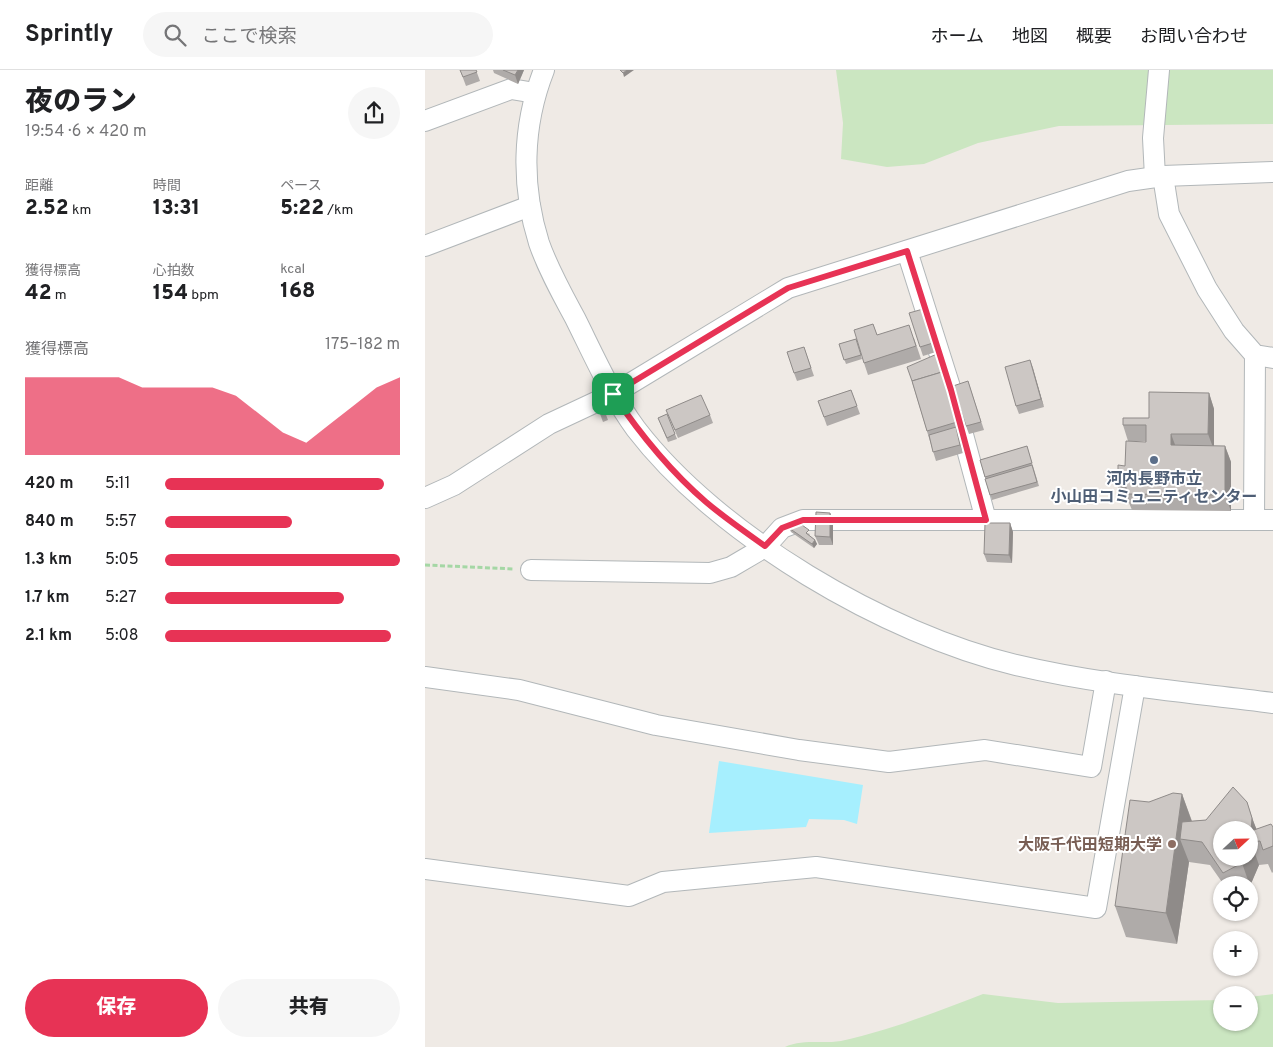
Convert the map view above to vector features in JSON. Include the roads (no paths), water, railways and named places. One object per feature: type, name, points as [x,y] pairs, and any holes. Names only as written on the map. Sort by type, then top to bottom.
[{"type":"street","points":[[545,70],[535,93],[528,128],[525,162],[530,206],[539,244],[613,394],[637,429],[667,464],[706,502],[765,546],[824,586],[892,620],[949,644],[1013,665],[1135,686],[1273,703]]},
{"type":"street","points":[[531,570],[710,573],[731,567],[765,546],[782,528],[803,520],[1263,520],[1264,357],[1234,331],[1207,289],[1169,214],[1159,177],[1153,138],[1159,70]]},
{"type":"street","points":[[425,121],[511,89],[535,93]]},
{"type":"street","points":[[425,498],[453,485],[549,424],[613,394],[788,288],[1128,181],[1159,177],[1273,172]]},
{"type":"street","points":[[425,246],[530,206]]},
{"type":"street","points":[[907,251],[951,390],[986,520]]},
{"type":"street","points":[[425,677],[519,690],[655,725],[799,750],[889,762],[985,750],[1091,768],[1106,681]]},
{"type":"street","points":[[425,869],[629,896],[663,882],[816,867],[1096,908],[1135,686]]},
{"type":"water","points":[[719,761],[863,785],[857,824],[844,820],[809,819],[806,827],[709,833]]},
{"type":"place","name":"河内長野市立 小山田コミュニティセンター","points":[[1154,460]]},
{"type":"place","name":"大阪千代田短期大学","points":[[1172,844]]}]
